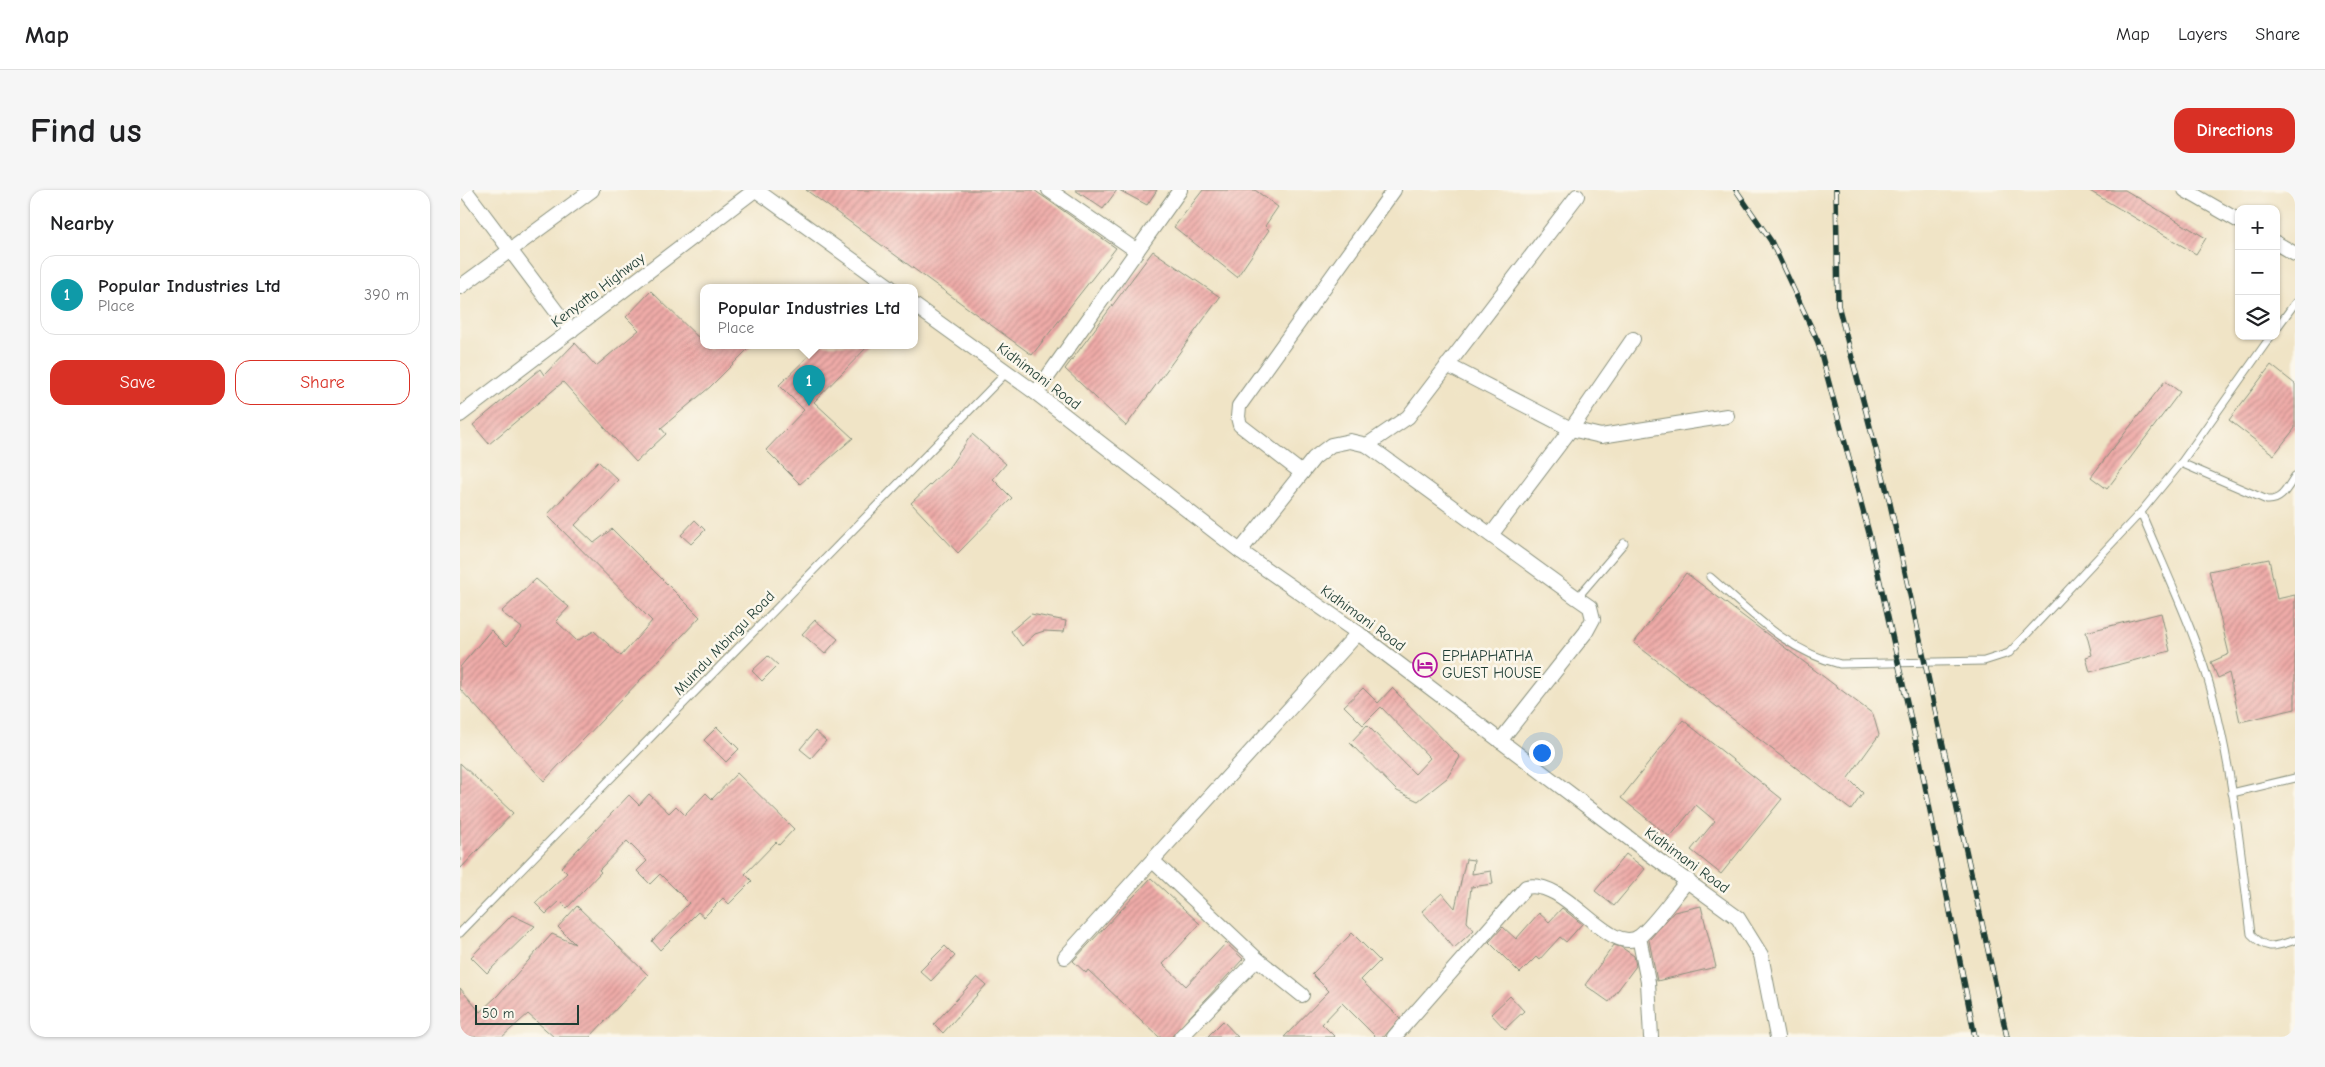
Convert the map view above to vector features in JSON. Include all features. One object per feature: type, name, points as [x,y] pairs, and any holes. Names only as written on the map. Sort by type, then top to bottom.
[{"type":"street","points":[[465,190],[571,331]]},
{"type":"street","points":[[460,287],[592,190]]},
{"type":"street","points":[[755,190],[886,284]]},
{"type":"street","name":"Kenyatta Highway","points":[[460,415],[755,190]]},
{"type":"street","points":[[1049,190],[1136,251]]},
{"type":"street","points":[[1036,393],[1180,190]]},
{"type":"street","points":[[1302,474],[1240,425],[1238,406],[1394,190]]},
{"type":"street","points":[[2185,190],[2235,219]]},
{"type":"street","points":[[1367,445],[1408,416],[1577,196]]},
{"type":"street","points":[[2280,245],[2295,254]]},
{"type":"street","name":"Kidhimani Road","points":[[918,308],[1036,393],[1240,551],[1358,633],[1738,918],[1761,955],[1777,1037]]},
{"type":"street","points":[[1491,535],[1572,429],[1633,339]]},
{"type":"street","points":[[1447,365],[1572,429],[1601,436],[1727,416]]},
{"type":"street","points":[[1240,551],[1314,458],[1330,444],[1350,441],[1367,445],[1491,535],[1590,607],[1593,619],[1586,632],[1500,740]]},
{"type":"street","points":[[1065,957],[1358,633]]},
{"type":"street","points":[[1153,861],[1257,959],[1302,995]]},
{"type":"street","points":[[1394,1037],[1526,887],[1532,885],[1562,895],[1612,937],[1628,941],[1639,937],[1688,880]]},
{"type":"street","points":[[1639,937],[1648,982],[1650,1037]]},
{"type":"street","points":[[1181,1037],[1257,959]]},
{"type":"lane","points":[[2280,324],[2295,303]]},
{"type":"lane","points":[[1710,577],[1782,638],[1805,653],[1823,660],[1840,664],[1984,661],[2009,653],[2019,645],[2141,512],[2181,463],[2268,340]]},
{"type":"lane","name":"Muindu Mbingu Road","points":[[460,933],[1007,372]]},
{"type":"lane","points":[[2181,463],[2267,500],[2274,501],[2280,498],[2295,476]]},
{"type":"lane","points":[[2141,512],[2194,642],[2213,697],[2232,793],[2251,934],[2260,944],[2273,947],[2295,940]]},
{"type":"lane","points":[[1577,598],[1624,543]]},
{"type":"lane","points":[[2232,793],[2295,778]]},
{"type":"building","points":[[806,190],[1034,190],[1116,248],[1032,355]]},
{"type":"building","points":[[1075,190],[1117,190],[1103,209]]},
{"type":"building","points":[[1119,190],[1157,190],[1147,205]]},
{"type":"building","points":[[1203,190],[1255,190],[1278,207],[1265,226],[1269,230],[1237,277],[1174,227]]},
{"type":"building","points":[[2088,190],[2125,190],[2206,238],[2196,254]]},
{"type":"building","points":[[1153,251],[1220,297],[1126,426],[1065,369]]},
{"type":"building","points":[[651,291],[700,339],[700,349],[748,349],[710,387],[661,428],[666,434],[636,462],[563,382],[489,444],[473,425],[540,369],[544,375],[575,343],[596,366],[639,330],[626,317]]},
{"type":"building","points":[[816,349],[865,349],[814,402],[853,438],[800,484],[766,450],[804,410],[779,385]]},
{"type":"building","points":[[2271,365],[2295,384],[2295,428],[2274,455],[2229,420]]},
{"type":"building","points":[[2165,381],[2180,392],[2107,489],[2091,477]]},
{"type":"building","points":[[972,434],[1006,464],[993,479],[1012,498],[958,553],[911,503],[949,467]]},
{"type":"building","points":[[598,461],[618,480],[575,525],[594,543],[612,529],[700,617],[544,781],[460,689],[460,667],[491,630],[507,646],[522,628],[501,612],[536,579],[569,607],[556,621],[577,641],[594,631],[621,656],[652,621],[547,515]]},
{"type":"building","points":[[695,520],[705,530],[691,544],[681,535]]},
{"type":"building","points":[[2269,559],[2277,599],[2295,595],[2295,709],[2240,722],[2229,673],[2218,678],[2211,662],[2229,654],[2209,571]]},
{"type":"building","points":[[1686,573],[1873,714],[1879,735],[1848,778],[1863,793],[1851,810],[1634,643]]},
{"type":"building","points":[[2161,613],[2170,651],[2090,672],[2086,657],[2092,655],[2086,632]]},
{"type":"building","points":[[1031,614],[1066,621],[1064,632],[1044,631],[1035,634],[1022,646],[1011,631]]},
{"type":"building","points":[[815,620],[838,639],[825,654],[802,634]]},
{"type":"building","points":[[768,656],[778,665],[762,681],[752,671]]},
{"type":"building","points":[[1363,688],[1378,703],[1392,688],[1460,757],[1447,778],[1418,801],[1397,791],[1350,743],[1367,725],[1415,774],[1430,758],[1381,707],[1363,725],[1344,706]]},
{"type":"building","points":[[1683,720],[1782,799],[1721,874],[1691,850],[1715,821],[1696,805],[1670,837],[1621,798]]},
{"type":"building","points":[[717,727],[739,749],[726,762],[704,740]]},
{"type":"building","points":[[815,731],[826,741],[811,758],[800,749]]},
{"type":"building","points":[[460,763],[513,813],[460,869]]},
{"type":"building","points":[[737,773],[794,829],[779,845],[776,842],[745,874],[752,881],[729,904],[723,898],[704,917],[698,912],[660,950],[652,941],[689,903],[660,874],[650,884],[637,871],[647,861],[627,841],[599,870],[601,872],[567,908],[560,901],[546,914],[535,903],[567,873],[561,867],[629,795],[639,805],[649,794],[669,813],[676,806],[685,815],[706,793],[712,799]]},
{"type":"building","points":[[1626,854],[1645,869],[1614,906],[1595,891]]},
{"type":"building","points":[[1466,859],[1474,860],[1472,874],[1491,871],[1493,884],[1471,887],[1467,922],[1474,930],[1454,948],[1422,911],[1442,893],[1455,908]]},
{"type":"building","points":[[1151,878],[1200,924],[1163,964],[1186,986],[1226,943],[1243,959],[1171,1037],[1159,1037],[1088,970],[1086,973],[1073,961]]},
{"type":"building","points":[[577,906],[648,975],[590,1037],[554,1037],[528,1014],[502,1037],[460,1037],[460,988],[480,1012],[497,996],[552,934],[575,944],[558,927]]},
{"type":"building","points":[[1701,906],[1716,967],[1657,981],[1649,940],[1674,912]]},
{"type":"building","points":[[1562,908],[1582,924],[1566,942],[1560,937],[1539,960],[1536,957],[1520,973],[1489,942],[1503,927],[1516,939],[1539,913],[1549,922]]},
{"type":"building","points":[[512,915],[535,926],[487,973],[471,957]]},
{"type":"building","points":[[1352,933],[1380,961],[1361,980],[1400,1018],[1384,1037],[1376,1037],[1342,1003],[1322,1024],[1335,1037],[1284,1037],[1329,991],[1312,974]]},
{"type":"building","points":[[1614,945],[1621,947],[1634,956],[1636,966],[1609,1002],[1585,985]]},
{"type":"building","points":[[945,946],[955,956],[931,981],[920,971]]},
{"type":"building","points":[[977,977],[986,985],[943,1033],[934,1024]]},
{"type":"building","points":[[1510,996],[1524,1011],[1505,1029],[1491,1014]]},
{"type":"building","points":[[1223,1021],[1238,1037],[1207,1037]]},
{"type":"railway","points":[[1736,190],[1771,241],[1818,342],[1869,533],[1920,760],[1975,1037]]},
{"type":"railway","points":[[1836,190],[1838,305],[1889,499],[2007,1037]]},
{"type":"place","name":"Popular Industries Ltd","points":[[809,406]]},
{"type":"place","name":"EPHAPHATHA GUEST HOUSE","points":[[1425,665]]}]
